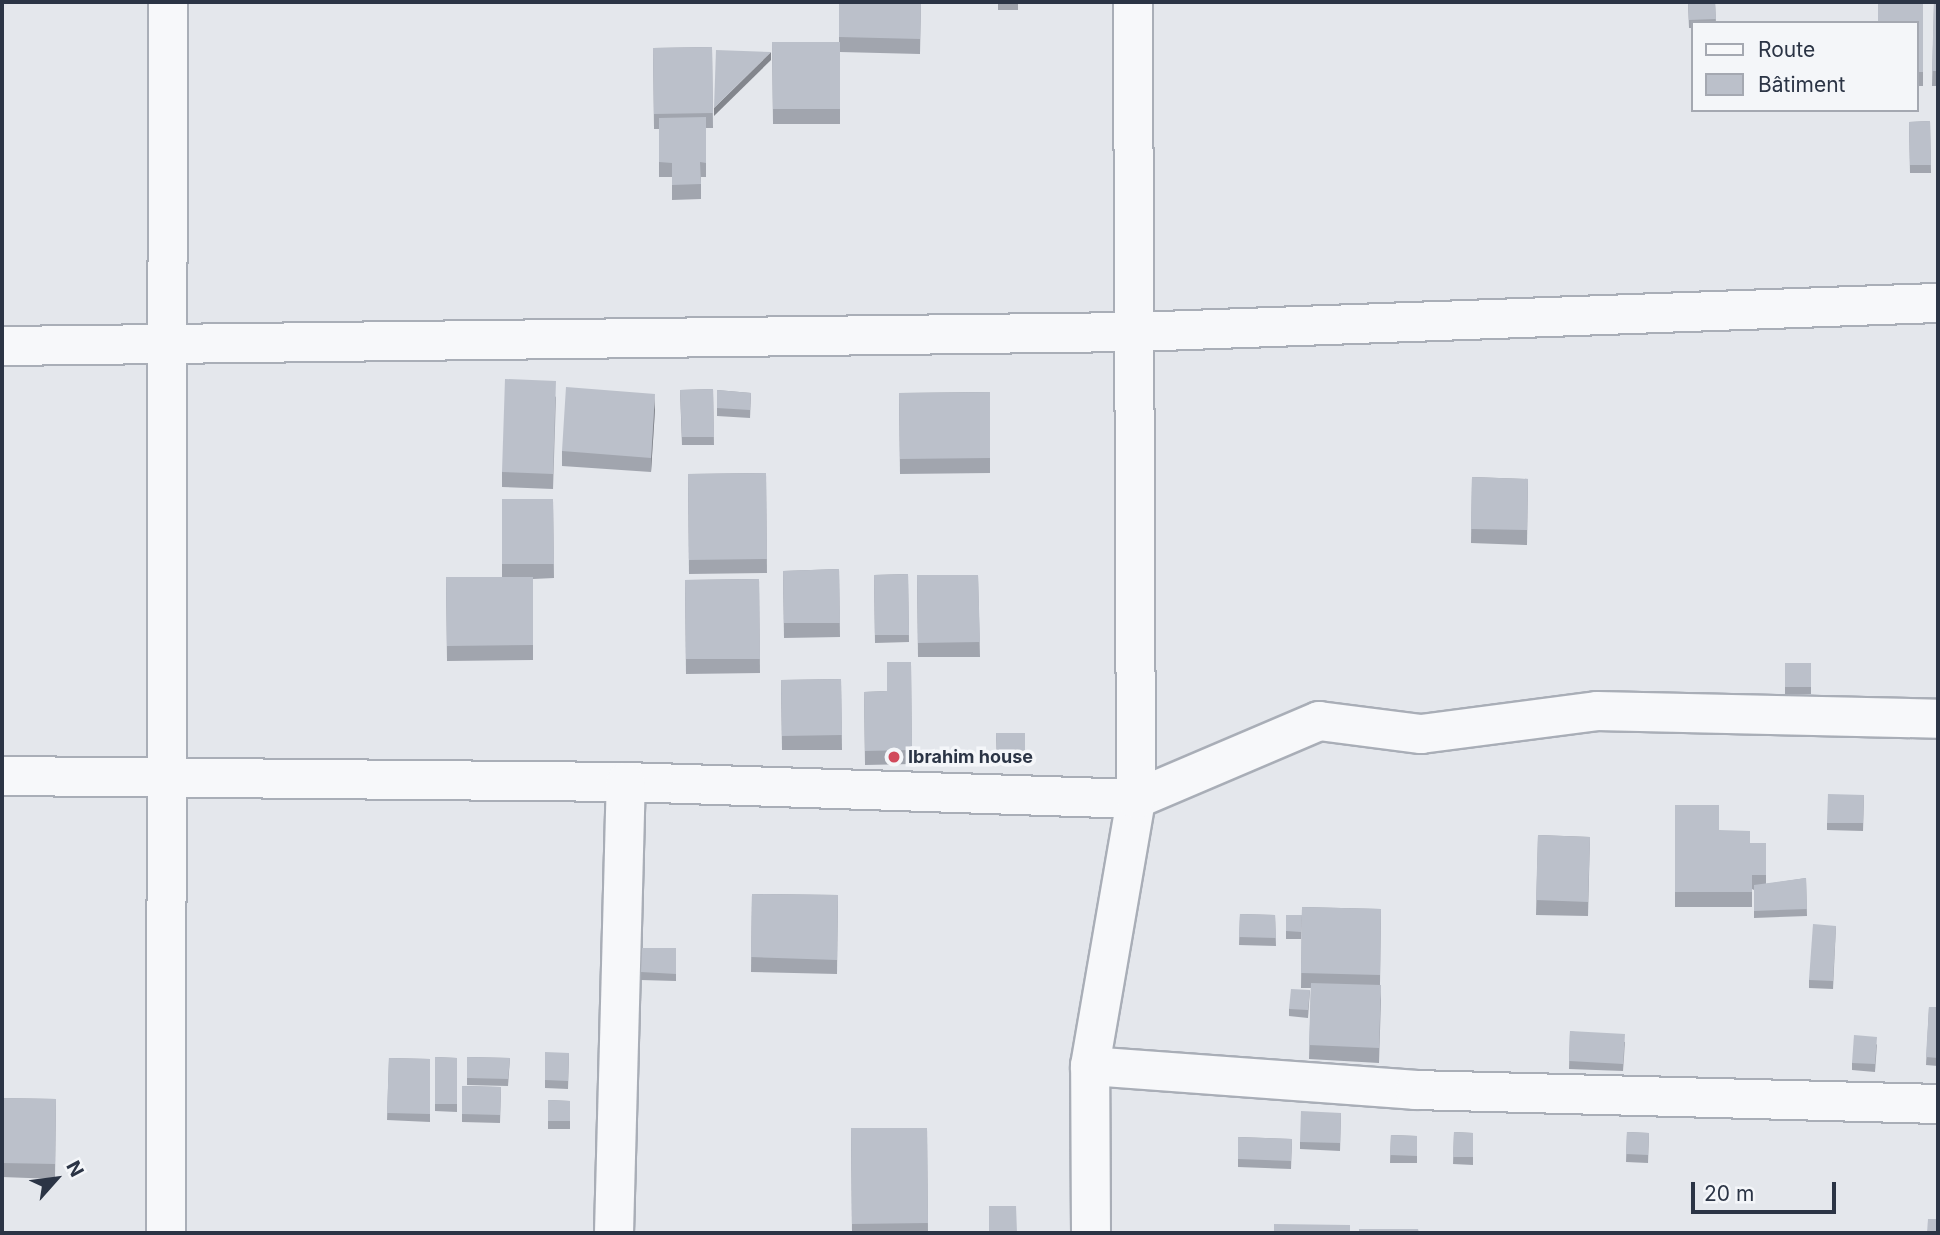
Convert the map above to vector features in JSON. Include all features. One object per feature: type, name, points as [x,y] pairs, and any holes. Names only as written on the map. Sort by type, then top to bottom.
[{"type":"street","points":[[166,1233],[168,2]]},
{"type":"street","points":[[1091,1233],[1090,1066],[1136,799],[1133,2]]},
{"type":"street","points":[[2,346],[167,347],[1134,332],[1938,303]]},
{"type":"street","points":[[2,776],[626,782],[1136,799],[1319,721],[1421,734],[1597,711],[1938,719]]},
{"type":"street","points":[[614,1233],[626,782]]},
{"type":"street","points":[[1090,1066],[1415,1090],[1938,1104]]},
{"type":"building","points":[[839,2],[921,2],[920,39],[839,37]]},
{"type":"building","points":[[1688,2],[1715,2],[1716,19],[1689,20]]},
{"type":"building","points":[[1878,2],[1923,2],[1923,72],[1919,72],[1919,21],[1878,21]]},
{"type":"building","points":[[1934,2],[1938,2],[1938,71],[1932,71]]},
{"type":"building","points":[[772,42],[840,42],[840,109],[773,109]]},
{"type":"building","points":[[712,47],[713,113],[654,114],[653,48]]},
{"type":"building","points":[[716,50],[771,52],[714,108]]},
{"type":"building","points":[[706,117],[706,163],[700,162],[701,184],[672,185],[672,163],[659,162],[659,118]]},
{"type":"building","points":[[1930,121],[1931,165],[1910,165],[1909,122]]},
{"type":"building","points":[[505,379],[556,381],[553,474],[502,472]]},
{"type":"building","points":[[566,387],[655,394],[651,458],[562,451]]},
{"type":"building","points":[[713,389],[714,437],[682,437],[680,390]]},
{"type":"building","points":[[717,390],[751,393],[750,410],[717,408]]},
{"type":"building","points":[[990,392],[990,458],[900,459],[899,393]]},
{"type":"building","points":[[766,473],[767,559],[689,560],[688,474]]},
{"type":"building","points":[[1472,477],[1528,479],[1527,530],[1471,529]]},
{"type":"building","points":[[502,499],[553,499],[554,564],[502,564]]},
{"type":"building","points":[[839,569],[840,623],[784,623],[783,571]]},
{"type":"building","points":[[908,574],[909,635],[875,635],[874,575]]},
{"type":"building","points":[[917,575],[978,575],[980,642],[918,643]]},
{"type":"building","points":[[446,577],[533,577],[533,645],[447,646]]},
{"type":"building","points":[[759,579],[760,659],[686,659],[685,580]]},
{"type":"building","points":[[887,662],[911,662],[912,750],[865,751],[864,692],[887,691]]},
{"type":"building","points":[[1785,663],[1811,663],[1811,687],[1785,687]]},
{"type":"building","points":[[841,679],[842,735],[782,736],[781,680]]},
{"type":"building","points":[[996,733],[1025,733],[1025,754],[997,755]]},
{"type":"building","points":[[1828,794],[1864,795],[1863,823],[1827,823]]},
{"type":"building","points":[[1675,805],[1719,805],[1719,830],[1750,831],[1750,843],[1766,843],[1766,875],[1752,875],[1752,892],[1675,892]]},
{"type":"building","points":[[1538,835],[1590,837],[1588,902],[1536,900]]},
{"type":"building","points":[[1806,878],[1807,909],[1754,911],[1754,885]]},
{"type":"building","points":[[752,894],[838,895],[837,960],[751,957]]},
{"type":"building","points":[[1302,907],[1381,909],[1380,975],[1301,973]]},
{"type":"building","points":[[1240,914],[1275,915],[1276,938],[1239,937]]},
{"type":"building","points":[[1286,915],[1302,915],[1301,932],[1286,931]]},
{"type":"building","points":[[1813,924],[1836,926],[1833,981],[1809,980]]},
{"type":"building","points":[[642,948],[676,948],[676,974],[641,972]]},
{"type":"building","points":[[1311,983],[1381,985],[1379,1048],[1309,1045]]},
{"type":"building","points":[[1291,989],[1310,990],[1308,1010],[1289,1009]]},
{"type":"building","points":[[1929,1007],[1938,1007],[1938,1058],[1926,1057]]},
{"type":"building","points":[[1570,1031],[1625,1034],[1623,1064],[1569,1061]]},
{"type":"building","points":[[1854,1035],[1877,1037],[1875,1064],[1852,1063]]},
{"type":"building","points":[[545,1052],[569,1053],[568,1081],[545,1080]]},
{"type":"building","points":[[435,1057],[457,1058],[457,1104],[435,1104]]},
{"type":"building","points":[[467,1057],[510,1058],[508,1079],[467,1078]]},
{"type":"building","points":[[389,1058],[430,1059],[430,1114],[387,1113]]},
{"type":"building","points":[[462,1086],[501,1087],[500,1115],[462,1114]]},
{"type":"building","points":[[2,1098],[56,1099],[55,1164],[2,1163]]},
{"type":"building","points":[[548,1100],[570,1101],[570,1121],[548,1121]]},
{"type":"building","points":[[1301,1111],[1341,1113],[1340,1143],[1300,1142]]},
{"type":"building","points":[[851,1128],[927,1128],[928,1223],[852,1224]]},
{"type":"building","points":[[1454,1132],[1473,1133],[1473,1157],[1453,1157]]},
{"type":"building","points":[[1627,1132],[1649,1133],[1648,1155],[1626,1154]]},
{"type":"building","points":[[1391,1135],[1417,1136],[1417,1156],[1390,1155]]},
{"type":"building","points":[[1238,1137],[1292,1139],[1291,1161],[1238,1159]]},
{"type":"building","points":[[989,1206],[1016,1206],[1017,1233],[989,1233]]},
{"type":"building","points":[[1928,1219],[1938,1219],[1938,1233],[1927,1233]]},
{"type":"building","points":[[1274,1224],[1350,1225],[1350,1233],[1274,1233]]},
{"type":"building","points":[[1359,1229],[1418,1229],[1419,1233],[1359,1233]]},
{"type":"place","name":"Ibrahim house","points":[[894,757]]}]
